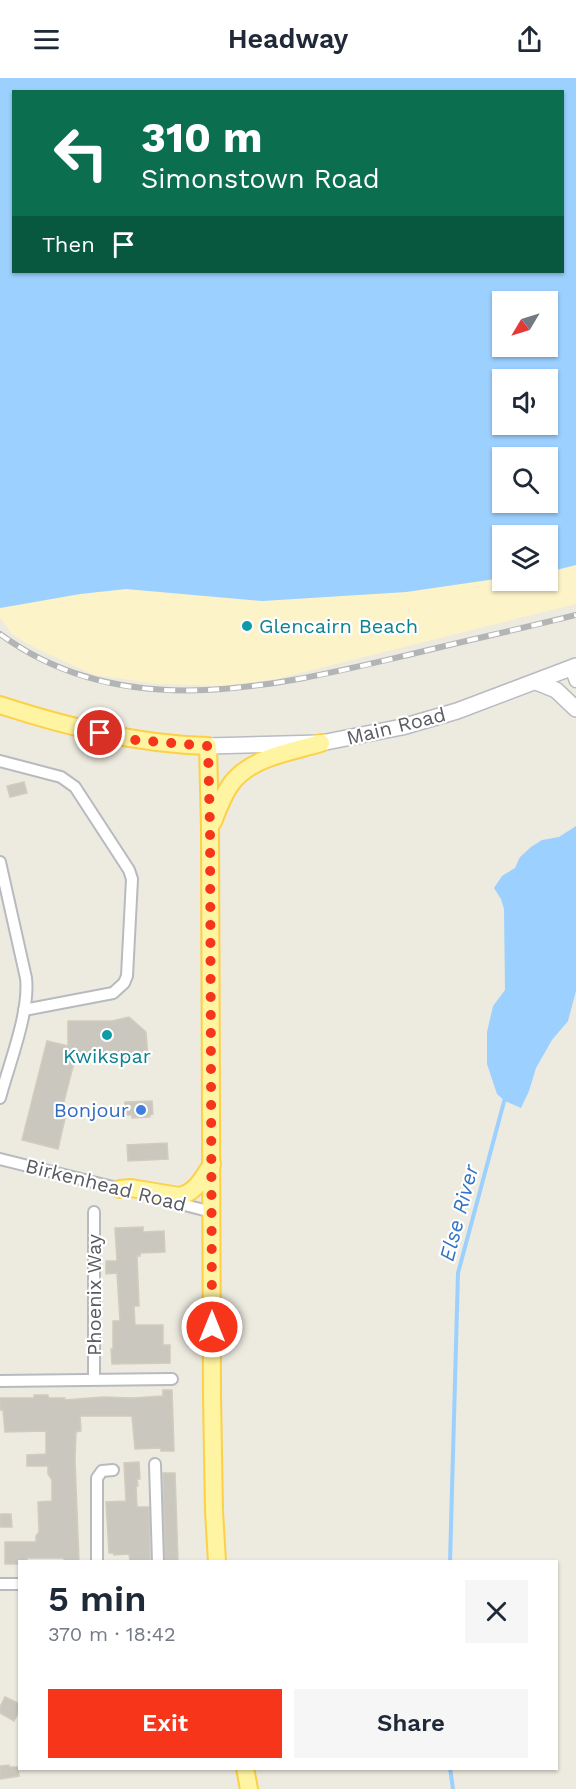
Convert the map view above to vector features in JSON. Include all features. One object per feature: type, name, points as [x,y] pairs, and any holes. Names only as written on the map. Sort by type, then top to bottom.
[{"type":"main road","name":"Main Road","points":[[208,746],[321,743],[370,734],[469,707],[536,682],[574,671]]},
{"type":"main road","points":[[536,682],[556,690],[576,709]]},
{"type":"main road","points":[[0,705],[45,720],[135,740],[208,746],[212,1396],[217,1560]]},
{"type":"main road","points":[[210,829],[225,794],[242,772],[268,759],[321,743]]},
{"type":"main road","points":[[120,1189],[131,1188],[185,1195],[199,1183],[212,1164]]},
{"type":"main road","points":[[245,1770],[249,1789]]},
{"type":"street","points":[[0,761],[69,780],[129,870],[132,879],[127,976],[124,983],[113,993],[24,1010]]},
{"type":"street","points":[[0,862],[26,978],[27,994],[0,1098]]},
{"type":"street","name":"Birkenhead Road","points":[[0,1159],[212,1212]]},
{"type":"street","name":"Phoenix Way","points":[[94,1212],[94,1379]]},
{"type":"street","points":[[0,1381],[172,1379]]},
{"type":"street","points":[[155,1464],[158,1560]]},
{"type":"street","points":[[97,1560],[97,1478],[102,1471],[113,1470]]},
{"type":"street","points":[[0,1584],[18,1584]]},
{"type":"sand","name":"Glencairn Beach","points":[[576,565],[576,604],[276,679],[224,686],[159,684],[94,675],[31,646],[12,634],[0,618],[0,608],[80,594],[126,589],[262,601],[406,592],[492,579],[492,591],[558,591],[558,570]]},
{"type":"water","points":[[0,78],[576,78],[576,565],[558,570],[558,525],[492,525],[492,579],[406,592],[262,601],[126,589],[80,594],[0,608]]},
{"type":"water","points":[[576,826],[576,991],[568,1021],[552,1040],[536,1068],[521,1108],[505,1101],[497,1094],[487,1064],[487,1032],[493,1006],[505,990],[504,909],[494,888],[502,876],[515,868],[520,857],[531,847],[542,840],[559,837]]},
{"type":"building","points":[[24,782],[27,793],[10,797],[7,786]]},
{"type":"building","points":[[129,1017],[146,1032],[148,1059],[112,1059],[112,1055],[76,1055],[61,1113],[66,1114],[58,1149],[22,1140],[47,1041],[68,1046],[68,1021],[112,1021]]},
{"type":"building","name":"Bonjour","points":[[152,1101],[153,1114],[150,1117],[132,1118],[132,1115],[125,1115],[125,1102]]},
{"type":"building","points":[[167,1143],[168,1159],[128,1161],[127,1145]]},
{"type":"building","points":[[143,1227],[143,1232],[164,1231],[165,1252],[140,1253],[140,1256],[137,1256],[139,1306],[134,1306],[135,1325],[163,1325],[163,1345],[170,1345],[170,1363],[112,1364],[113,1321],[120,1321],[117,1273],[106,1274],[106,1261],[117,1261],[115,1228]]},
{"type":"building","points":[[163,1390],[172,1390],[174,1451],[161,1451],[161,1448],[135,1449],[132,1416],[80,1416],[81,1431],[76,1432],[75,1460],[79,1560],[27,1558],[27,1560],[18,1560],[18,1564],[5,1564],[5,1542],[36,1542],[39,1532],[38,1502],[52,1501],[52,1480],[48,1474],[48,1466],[27,1466],[27,1455],[46,1454],[46,1431],[5,1432],[0,1398],[34,1398],[34,1395],[48,1395],[48,1398],[65,1398],[65,1400],[163,1396]]},
{"type":"building","points":[[139,1462],[140,1479],[137,1479],[138,1486],[136,1486],[137,1507],[149,1507],[150,1560],[130,1560],[129,1554],[109,1553],[106,1502],[126,1501],[124,1463]]},
{"type":"building","points":[[163,1473],[175,1473],[178,1560],[165,1560]]},
{"type":"building","points":[[0,1514],[11,1514],[12,1527],[0,1527]]},
{"type":"building","points":[[5,1697],[18,1703],[18,1714],[14,1721],[0,1713]]},
{"type":"building","points":[[0,1766],[18,1767],[19,1776],[0,1779]]},
{"type":"waterway","name":"Else River","points":[[450,1560],[458,1273],[505,1098]]},
{"type":"waterway","name":"Else River","points":[[450,1770],[453,1789]]},
{"type":"railway","points":[[0,634],[47,662],[96,680],[147,689],[199,690],[252,686],[304,678],[576,615]]},
{"type":"place","name":"Glencairn Beach","points":[[247,626]]},
{"type":"place","name":"Kwikspar","points":[[107,1035]]},
{"type":"place","name":"Bonjour","points":[[141,1110]]},
{"type":"route","points":[[100,733],[135,740],[186,746],[208,746],[212,1327]]}]
